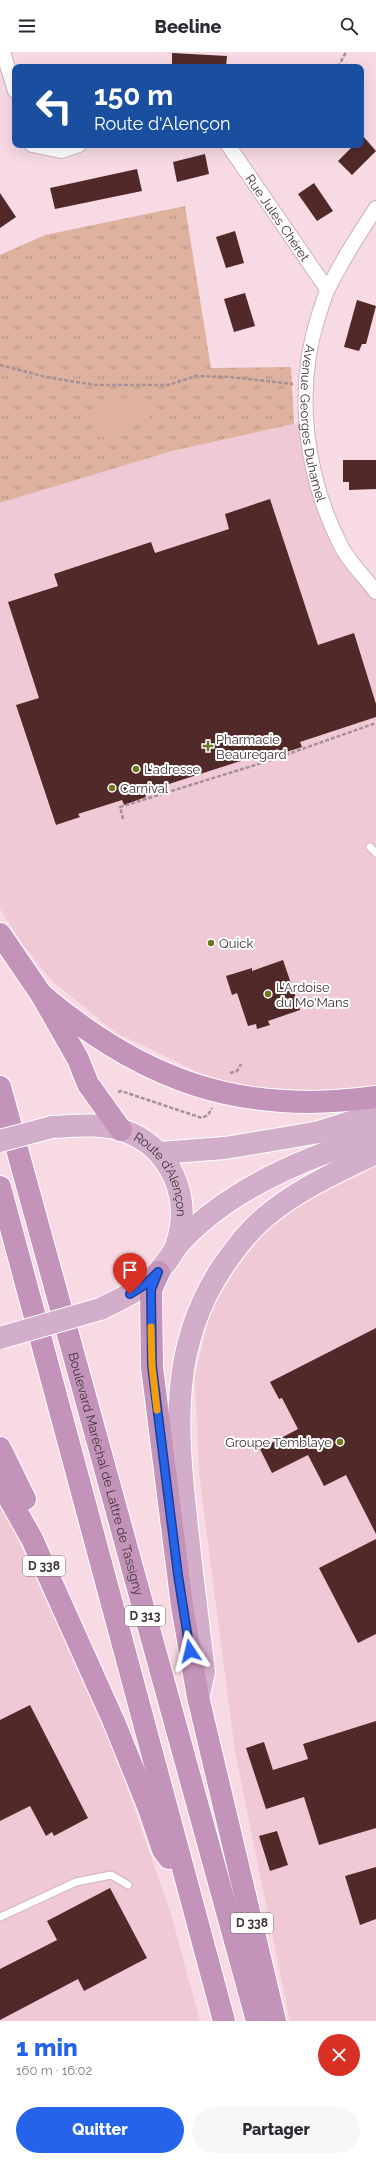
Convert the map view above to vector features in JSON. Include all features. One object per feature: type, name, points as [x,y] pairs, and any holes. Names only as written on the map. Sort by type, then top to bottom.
[{"type":"highway","points":[[0,934],[41,994],[78,1059],[88,1084],[121,1130]]},
{"type":"highway","points":[[41,994],[119,1052],[164,1075],[217,1091],[271,1102],[323,1103],[376,1097]]},
{"type":"highway","name":"Boulevard Maréchal de Lattre de Tassigny","points":[[0,1087],[257,2021]]},
{"type":"highway","name":"Boulevard Maréchal de Lattre de Tassigny","points":[[0,1188],[186,1882]]},
{"type":"highway","name":"D 338","points":[[158,1272],[151,1290],[152,1366],[182,1606],[198,1697],[275,2021]]},
{"type":"highway","points":[[0,1448],[42,1535],[83,1652]]},
{"type":"highway","name":"D 338","points":[[0,1482],[32,1539],[83,1652],[134,1769],[163,1850],[186,1882],[224,2021]]},
{"type":"main road","points":[[159,1153],[225,1148],[292,1137],[319,1132],[376,1114]]},
{"type":"main road","name":"Route d'Alençon","points":[[0,1141],[52,1127],[100,1126],[121,1130],[137,1136],[159,1153],[176,1177],[180,1196],[180,1226],[176,1247],[158,1272],[146,1284],[100,1309],[0,1338]]},
{"type":"main road","points":[[176,1247],[189,1232],[239,1195],[264,1180],[312,1156],[376,1136]]},
{"type":"main road","name":"D 338","points":[[198,1697],[204,1672],[179,1455],[178,1417],[181,1377],[188,1341],[200,1307],[216,1278],[249,1232],[279,1206],[317,1181],[376,1153]]},
{"type":"street","points":[[3,52],[12,81]]},
{"type":"street","points":[[46,148],[61,151],[70,148]]},
{"type":"street","name":"Rue Jules Chéret","points":[[230,148],[328,289]]},
{"type":"street","name":"Avenue Georges Duhamel","points":[[376,208],[347,253],[328,289],[311,338],[305,385],[305,422],[320,495],[342,547],[376,592]]},
{"type":"lane","points":[[370,847],[376,853]]},
{"type":"lane","points":[[0,1917],[76,1882],[111,1875],[128,1885]]},
{"type":"path","points":[[340,64],[346,52]]},
{"type":"path","points":[[0,365],[46,377],[95,385],[168,385],[196,376],[230,377],[305,385]]},
{"type":"path","points":[[123,819],[120,807],[268,761],[376,724]]},
{"type":"path","points":[[98,1098],[121,1091],[202,1118],[208,1115],[221,1076],[237,1071],[241,1064]]},
{"type":"shaded area","points":[[305,422],[341,547],[376,592],[376,1093],[281,1096],[214,1080],[115,1032],[52,981],[24,946],[0,909],[0,503],[172,451]]},
{"type":"shaded area","points":[[376,1162],[376,2021],[290,2021],[235,1752],[199,1473],[195,1376],[210,1312],[238,1265],[268,1229],[301,1204]]},
{"type":"shaded area","points":[[0,1501],[108,1733],[171,1914],[200,2021],[0,2021]]},
{"type":"green space","points":[[185,206],[211,368],[291,367],[294,424],[172,451],[0,503],[0,255],[45,235]]},
{"type":"green space","points":[[141,392],[150,420],[101,438],[91,410]]},
{"type":"building","points":[[172,53],[227,56],[226,64],[172,64]]},
{"type":"building","points":[[364,137],[376,151],[352,175],[338,161],[351,148],[364,148]]},
{"type":"building","points":[[205,154],[209,174],[177,182],[173,162]]},
{"type":"building","points":[[137,169],[142,191],[55,209],[50,188]]},
{"type":"building","points":[[314,183],[333,211],[317,221],[298,194]]},
{"type":"building","points":[[0,193],[16,217],[0,228]]},
{"type":"building","points":[[235,231],[244,263],[226,268],[216,237]]},
{"type":"building","points":[[245,293],[255,326],[234,332],[224,299]]},
{"type":"building","points":[[357,300],[376,306],[366,344],[362,344],[359,351],[344,347]]},
{"type":"building","points":[[343,460],[376,460],[376,489],[349,490],[349,482],[343,482]]},
{"type":"building","points":[[270,499],[318,645],[354,633],[376,704],[376,717],[300,742],[302,747],[280,754],[278,749],[144,792],[146,797],[124,805],[122,800],[78,814],[80,817],[56,825],[16,705],[39,698],[8,602],[58,586],[54,574],[151,542],[155,553],[229,529],[225,514]]},
{"type":"building","name":"L'Ardoise du Mo'Mans","points":[[283,960],[300,1010],[268,1021],[270,1025],[257,1029],[256,1024],[248,1026],[237,993],[232,995],[226,976],[252,968],[252,971]]},
{"type":"building","name":"Groupe Temblaye","points":[[376,1328],[376,1534],[346,1475],[324,1486],[308,1455],[272,1473],[260,1449],[298,1429],[282,1398],[279,1399],[270,1382]]},
{"type":"building","points":[[376,1539],[376,1634],[358,1643],[319,1568]]},
{"type":"building","points":[[30,1705],[88,1818],[54,1836],[52,1832],[46,1836],[30,1806],[0,1821],[0,1720]]},
{"type":"building","points":[[376,1721],[376,1828],[319,1845],[304,1797],[266,1809],[246,1748],[264,1742],[273,1770],[308,1759],[303,1744]]},
{"type":"building","points":[[277,1831],[288,1865],[270,1871],[259,1836]]},
{"type":"building","points":[[376,1867],[376,1919],[360,1925],[345,1876]]},
{"type":"building","points":[[110,1888],[147,1958],[84,1991],[78,1979],[0,2020],[0,1969],[57,1940],[47,1921]]},
{"type":"slow traffic","points":[[151,1327],[152,1366],[157,1410]]},
{"type":"place","name":"Pharmacie Beauregard","points":[[208,746]]},
{"type":"place","name":"L'adresse","points":[[136,769]]},
{"type":"place","name":"Carnival","points":[[112,788]]},
{"type":"place","name":"Quick","points":[[211,943]]},
{"type":"place","name":"L'Ardoise du Mo'Mans","points":[[268,994]]},
{"type":"place","name":"Groupe Temblaye","points":[[340,1442]]},
{"type":"route","points":[[130,1294],[146,1284],[158,1272],[151,1290],[152,1366],[161,1453],[182,1606],[190,1651]]}]
